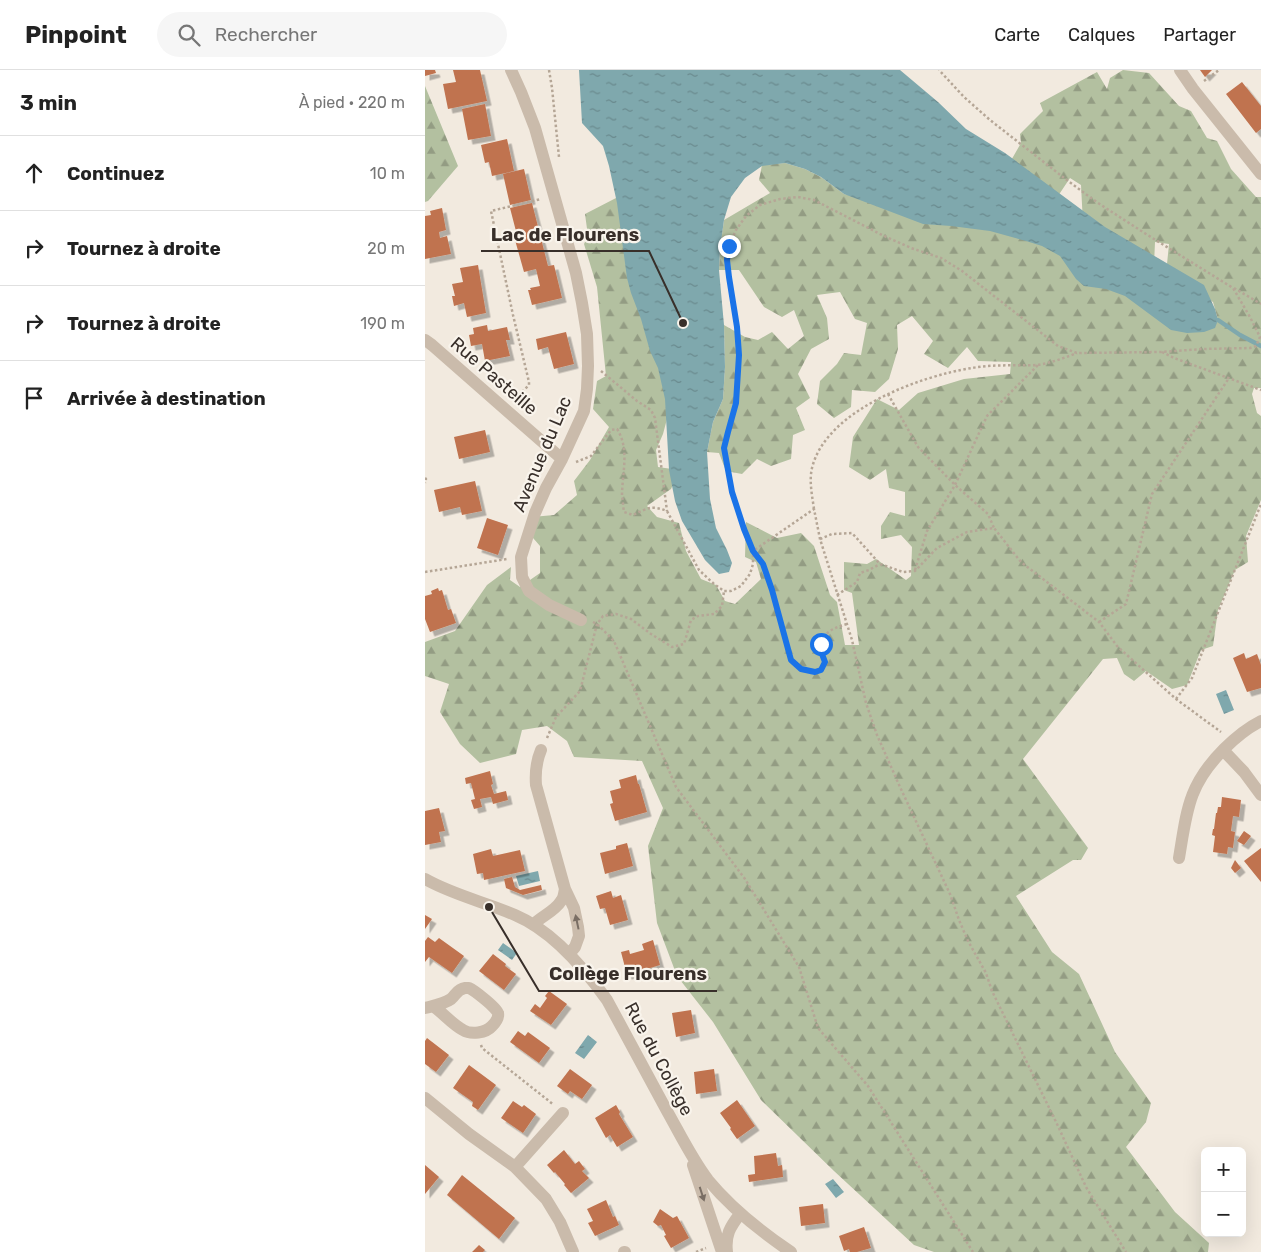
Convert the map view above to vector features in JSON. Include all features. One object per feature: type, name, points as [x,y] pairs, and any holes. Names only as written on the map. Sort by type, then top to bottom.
[{"type":"street","name":"Avenue du Lac","points":[[511,70],[535,128],[576,273],[583,303],[587,334],[588,366],[587,389],[583,411],[535,513],[521,557],[522,577],[529,591],[549,605],[581,620]]},
{"type":"street","points":[[1180,70],[1193,90],[1261,174]]},
{"type":"street","name":"Rue Pasteille","points":[[425,340],[561,459]]},
{"type":"street","points":[[1179,858],[1187,809],[1199,778],[1210,763],[1232,741],[1261,721]]},
{"type":"street","points":[[541,750],[535,772],[536,785],[565,889],[574,908],[579,936],[575,947],[569,954]]},
{"type":"street","points":[[1223,750],[1244,772],[1261,795]]},
{"type":"street","name":"Rue du Collège","points":[[425,880],[516,915],[533,924],[569,954],[607,1000],[687,1148],[707,1178],[740,1214],[765,1235],[791,1252]]},
{"type":"street","points":[[533,924],[562,900],[565,889]]},
{"type":"street","points":[[469,988],[496,1008],[499,1014],[491,1028],[485,1031],[465,1031],[429,1007],[444,1003],[451,999],[459,990],[469,988]]},
{"type":"street","points":[[425,1098],[469,1134],[515,1167],[546,1199],[560,1222],[573,1252]]},
{"type":"street","points":[[515,1167],[563,1113]]},
{"type":"street","points":[[687,1148],[722,1252]]},
{"type":"street","points":[[713,1227],[713,1219],[716,1212],[726,1200]]},
{"type":"street","points":[[727,1252],[726,1240],[729,1229],[740,1214]]},
{"type":"path","points":[[939,70],[964,97],[990,120],[1098,203],[1261,304]]},
{"type":"path","points":[[1193,90],[1219,70]]},
{"type":"path","points":[[505,409],[529,385],[529,382],[491,212],[555,195]]},
{"type":"path","points":[[847,624],[826,632],[821,644],[825,662],[821,670],[815,672],[801,669],[791,660],[763,564],[753,551],[732,492],[724,448],[736,403],[739,355],[737,327],[727,260],[729,246],[736,230],[746,216],[760,205],[780,199],[798,197],[814,200],[911,248],[941,258],[962,271],[1058,346],[1077,353],[1161,352],[1250,348],[1256,346],[1260,337],[1233,288]]},
{"type":"path","points":[[1161,352],[1261,390]]},
{"type":"path","points":[[1077,353],[1061,360],[1039,364],[974,367],[954,371],[929,378],[866,405],[833,430],[822,444],[812,467],[811,492],[820,539],[852,640],[877,735],[950,894],[968,941],[986,973],[992,991],[1086,1187],[1126,1252]]},
{"type":"path","points":[[915,571],[927,531],[955,485],[987,416],[1039,364]]},
{"type":"path","points":[[601,371],[637,402],[651,410],[655,418],[667,511],[699,570],[724,591],[731,591],[741,586],[750,574],[753,564],[753,551]]},
{"type":"path","points":[[1099,622],[1126,604],[1152,494],[1229,378]]},
{"type":"path","points":[[888,394],[918,447],[955,485],[988,514],[994,528],[1021,562],[1099,622],[1117,646],[1176,699],[1232,741]]},
{"type":"path","points":[[577,462],[591,456],[611,430],[617,429],[622,437],[624,453],[622,495],[624,512],[633,516],[655,506],[667,511]]},
{"type":"path","points":[[425,478],[425,483]]},
{"type":"path","points":[[1176,699],[1192,678],[1261,504]]},
{"type":"path","points":[[753,551],[814,509]]},
{"type":"path","points":[[820,539],[832,534],[852,533],[880,564],[903,572],[915,571],[937,548],[967,532],[994,528]]},
{"type":"path","points":[[425,572],[521,557]]},
{"type":"path","points":[[837,595],[857,582],[860,573],[880,564]]},
{"type":"path","points":[[541,750],[556,718],[581,691],[597,624],[603,616],[616,614],[631,619],[672,647],[684,644],[691,620],[698,616],[714,614],[722,606],[724,591]]},
{"type":"path","points":[[581,620],[597,624],[614,641],[676,787],[745,879],[799,967],[818,1028],[868,1086],[973,1252]]},
{"type":"path","points":[[475,1032],[483,1048],[563,1113]]},
{"type":"green space","points":[[1123,70],[1149,73],[1179,106],[1191,111],[1207,138],[1217,141],[1231,169],[1256,197],[1261,197],[1261,388],[1254,388],[1252,394],[1257,413],[1261,416],[1261,500],[1246,536],[1248,562],[1235,570],[1218,610],[1213,646],[1201,650],[1187,685],[1172,689],[1146,671],[1134,681],[1124,674],[1117,658],[1103,659],[1023,759],[1088,848],[1081,860],[1073,860],[1016,896],[1052,952],[1079,974],[1115,1052],[1151,1103],[1146,1122],[1126,1147],[1175,1212],[1209,1243],[1208,1252],[934,1252],[914,1245],[761,1100],[713,1022],[677,976],[657,923],[648,846],[663,808],[642,761],[574,757],[567,741],[547,726],[522,730],[516,754],[480,763],[460,744],[440,712],[449,684],[425,676],[425,642],[455,631],[487,585],[511,567],[510,580],[520,587],[540,573],[540,546],[527,531],[532,517],[554,515],[577,495],[574,481],[590,460],[609,427],[593,409],[597,381],[606,376],[597,287],[584,244],[588,236],[585,214],[625,195],[671,404],[663,434],[656,450],[658,467],[672,469],[676,478],[671,489],[647,506],[657,517],[679,523],[686,551],[701,579],[716,585],[725,601],[735,604],[761,579],[756,562],[745,557],[746,522],[777,538],[801,533],[814,546],[830,595],[837,602],[845,645],[859,645],[852,593],[844,590],[844,562],[867,564],[876,559],[906,580],[911,576],[912,547],[901,535],[881,539],[881,526],[890,512],[905,516],[905,492],[889,488],[886,469],[870,480],[849,467],[853,437],[877,399],[899,410],[918,393],[964,379],[1010,374],[1011,362],[978,361],[967,347],[948,368],[924,354],[933,341],[912,316],[897,325],[898,349],[889,379],[875,392],[852,390],[851,407],[834,418],[817,404],[820,381],[837,364],[844,353],[861,355],[867,323],[855,319],[840,292],[817,295],[827,318],[829,339],[811,349],[798,374],[810,398],[796,408],[805,430],[793,435],[791,459],[771,466],[757,459],[742,474],[726,471],[719,453],[707,452],[713,422],[723,399],[725,367],[724,325],[745,337],[758,340],[772,332],[788,349],[804,336],[794,310],[782,317],[764,307],[739,270],[719,270],[724,220],[770,193],[759,180],[762,165],[785,163],[805,169],[821,177],[844,194],[994,223],[1218,320],[1213,302],[1166,274],[1169,244],[1155,242],[1154,265],[1083,224],[1081,185],[1070,178],[1056,199],[1009,164],[1021,143],[1020,134],[1043,111],[1040,103],[1097,72],[1107,89],[1110,78]]},
{"type":"green space","points":[[425,86],[458,166],[428,201],[425,202]]},
{"type":"water","points":[[579,70],[900,70],[966,129],[1005,153],[1105,227],[1204,285],[1218,320],[1215,328],[1204,332],[1187,333],[1171,330],[1125,296],[1106,289],[1084,286],[1076,279],[1060,256],[1042,246],[990,231],[923,224],[844,194],[821,177],[805,169],[785,163],[762,166],[745,178],[731,197],[724,220],[720,249],[719,270],[724,325],[725,367],[723,399],[713,422],[707,452],[710,499],[716,528],[732,563],[729,572],[719,574],[705,560],[682,521],[675,501],[669,470],[665,399],[658,368],[650,351],[627,278],[617,203],[603,146],[582,123]]},
{"type":"water","points":[[1226,690],[1234,710],[1224,714],[1216,694]]},
{"type":"water","points":[[538,871],[540,881],[519,886],[516,876]]},
{"type":"water","points":[[503,943],[517,953],[512,960],[498,950]]},
{"type":"water","points":[[588,1035],[597,1042],[584,1059],[575,1053]]},
{"type":"water","points":[[833,1179],[844,1192],[836,1198],[825,1184]]},
{"type":"building","points":[[425,70],[435,70],[436,73],[425,76]]},
{"type":"building","points":[[453,70],[480,70],[487,101],[448,109],[443,84],[456,82]]},
{"type":"building","points":[[1200,70],[1212,70],[1205,77]]},
{"type":"building","points":[[1242,82],[1261,106],[1261,129],[1256,133],[1226,94]]},
{"type":"building","points":[[485,104],[491,136],[468,140],[462,109]]},
{"type":"building","points":[[507,139],[514,171],[492,176],[489,162],[485,163],[481,145]]},
{"type":"building","points":[[524,169],[531,200],[510,205],[503,174]]},
{"type":"building","points":[[532,203],[548,266],[554,265],[562,298],[532,305],[528,290],[540,286],[536,269],[524,272],[515,240],[518,239],[510,208]]},
{"type":"building","points":[[442,208],[446,230],[439,232],[440,238],[447,236],[451,254],[425,259],[425,216],[431,215],[430,211]]},
{"type":"building","points":[[478,265],[486,313],[467,317],[464,303],[454,306],[452,296],[455,296],[452,284],[463,282],[460,268]]},
{"type":"building","points":[[487,325],[488,331],[507,327],[510,340],[506,340],[510,356],[485,361],[482,344],[471,346],[469,335],[474,334],[473,328]]},
{"type":"building","points":[[566,332],[574,364],[554,369],[548,347],[538,350],[536,339]]},
{"type":"building","points":[[485,430],[490,452],[459,459],[454,437]]},
{"type":"building","points":[[475,481],[482,511],[462,515],[460,507],[439,512],[434,490]]},
{"type":"building","points":[[487,518],[508,525],[498,555],[477,548]]},
{"type":"building","points":[[438,588],[439,591],[442,590],[448,610],[451,609],[456,623],[430,632],[425,619],[425,596],[432,594],[431,591]]},
{"type":"building","points":[[1244,653],[1246,659],[1257,654],[1261,665],[1261,688],[1247,692],[1233,658]]},
{"type":"building","points":[[490,771],[494,794],[506,791],[508,800],[493,804],[491,797],[480,799],[482,807],[474,809],[471,800],[475,799],[471,783],[466,784],[465,778]]},
{"type":"building","points":[[636,775],[647,812],[615,821],[610,804],[613,803],[610,791],[621,788],[619,780]]},
{"type":"building","points":[[1222,797],[1241,800],[1239,817],[1233,816],[1231,831],[1235,832],[1233,848],[1228,847],[1227,854],[1213,852],[1215,836],[1212,835],[1216,813],[1218,807],[1221,807]]},
{"type":"building","points":[[439,808],[445,831],[439,832],[441,842],[425,845],[425,811]]},
{"type":"building","points":[[1244,831],[1251,836],[1244,845],[1237,841]]},
{"type":"building","points":[[627,843],[633,866],[605,874],[600,853],[616,849],[616,846]]},
{"type":"building","points":[[1261,848],[1261,882],[1244,861]]},
{"type":"building","points":[[491,849],[493,856],[520,850],[525,871],[484,880],[483,873],[477,874],[473,854]]},
{"type":"building","points":[[1235,860],[1241,868],[1235,873],[1231,868]]},
{"type":"building","points":[[512,877],[515,887],[520,890],[541,885],[542,890],[523,895],[506,888],[504,879]]},
{"type":"building","points":[[611,891],[613,898],[621,895],[628,920],[610,925],[605,908],[600,909],[596,896]]},
{"type":"building","points":[[425,915],[432,919],[425,929]]},
{"type":"building","points":[[428,937],[435,942],[439,938],[464,956],[452,973],[429,957],[425,962],[425,941]]},
{"type":"building","points":[[653,940],[660,965],[627,975],[621,952],[629,950],[630,954],[644,950],[642,944]]},
{"type":"building","points":[[493,954],[516,974],[504,990],[479,971]]},
{"type":"building","points":[[549,991],[567,1004],[551,1025],[530,1011],[535,1004],[540,1008],[547,998],[545,996]]},
{"type":"building","points":[[691,1010],[695,1033],[676,1037],[672,1013]]},
{"type":"building","points":[[518,1031],[525,1036],[528,1032],[550,1048],[539,1063],[510,1042]]},
{"type":"building","points":[[427,1038],[449,1055],[436,1072],[425,1064],[425,1041]]},
{"type":"building","points":[[469,1065],[496,1085],[478,1110],[472,1106],[473,1102],[453,1088]]},
{"type":"building","points":[[570,1069],[592,1085],[582,1099],[570,1091],[568,1094],[557,1086]]},
{"type":"building","points":[[714,1069],[717,1091],[696,1094],[694,1072]]},
{"type":"building","points":[[737,1100],[755,1126],[737,1139],[720,1113]]},
{"type":"building","points":[[513,1101],[522,1107],[524,1105],[536,1114],[523,1133],[501,1118]]},
{"type":"building","points":[[616,1105],[620,1112],[619,1114],[633,1137],[617,1147],[610,1135],[606,1138],[595,1118]]},
{"type":"building","points":[[564,1150],[575,1164],[579,1161],[585,1169],[582,1171],[589,1178],[571,1193],[555,1172],[547,1165]]},
{"type":"building","points":[[776,1153],[778,1166],[782,1165],[783,1177],[749,1182],[748,1175],[755,1174],[754,1156]]},
{"type":"building","points":[[425,1165],[439,1177],[425,1194]]},
{"type":"building","points":[[462,1175],[515,1218],[499,1239],[447,1195]]},
{"type":"building","points":[[606,1200],[613,1217],[615,1216],[619,1225],[595,1236],[588,1223],[593,1221],[587,1209]]},
{"type":"building","points":[[823,1204],[825,1223],[801,1226],[799,1207]]},
{"type":"building","points":[[660,1209],[673,1218],[677,1216],[689,1238],[671,1248],[664,1236],[666,1235],[661,1225],[658,1226],[653,1222]]},
{"type":"building","points":[[864,1227],[871,1248],[857,1252],[850,1252],[849,1249],[844,1251],[839,1236]]},
{"type":"building","points":[[479,1245],[485,1250],[483,1252],[472,1252]]},
{"type":"waterway","points":[[1218,320],[1261,346]]},
{"type":"place","name":"Lac de Flourens","points":[[683,323]]},
{"type":"place","name":"Collège Flourens","points":[[489,907]]},
{"type":"route","points":[[729,246],[727,260],[737,327],[739,355],[736,403],[724,448],[732,492],[753,551],[763,564],[791,660],[801,669],[815,672],[821,670],[825,662],[821,644]]}]
